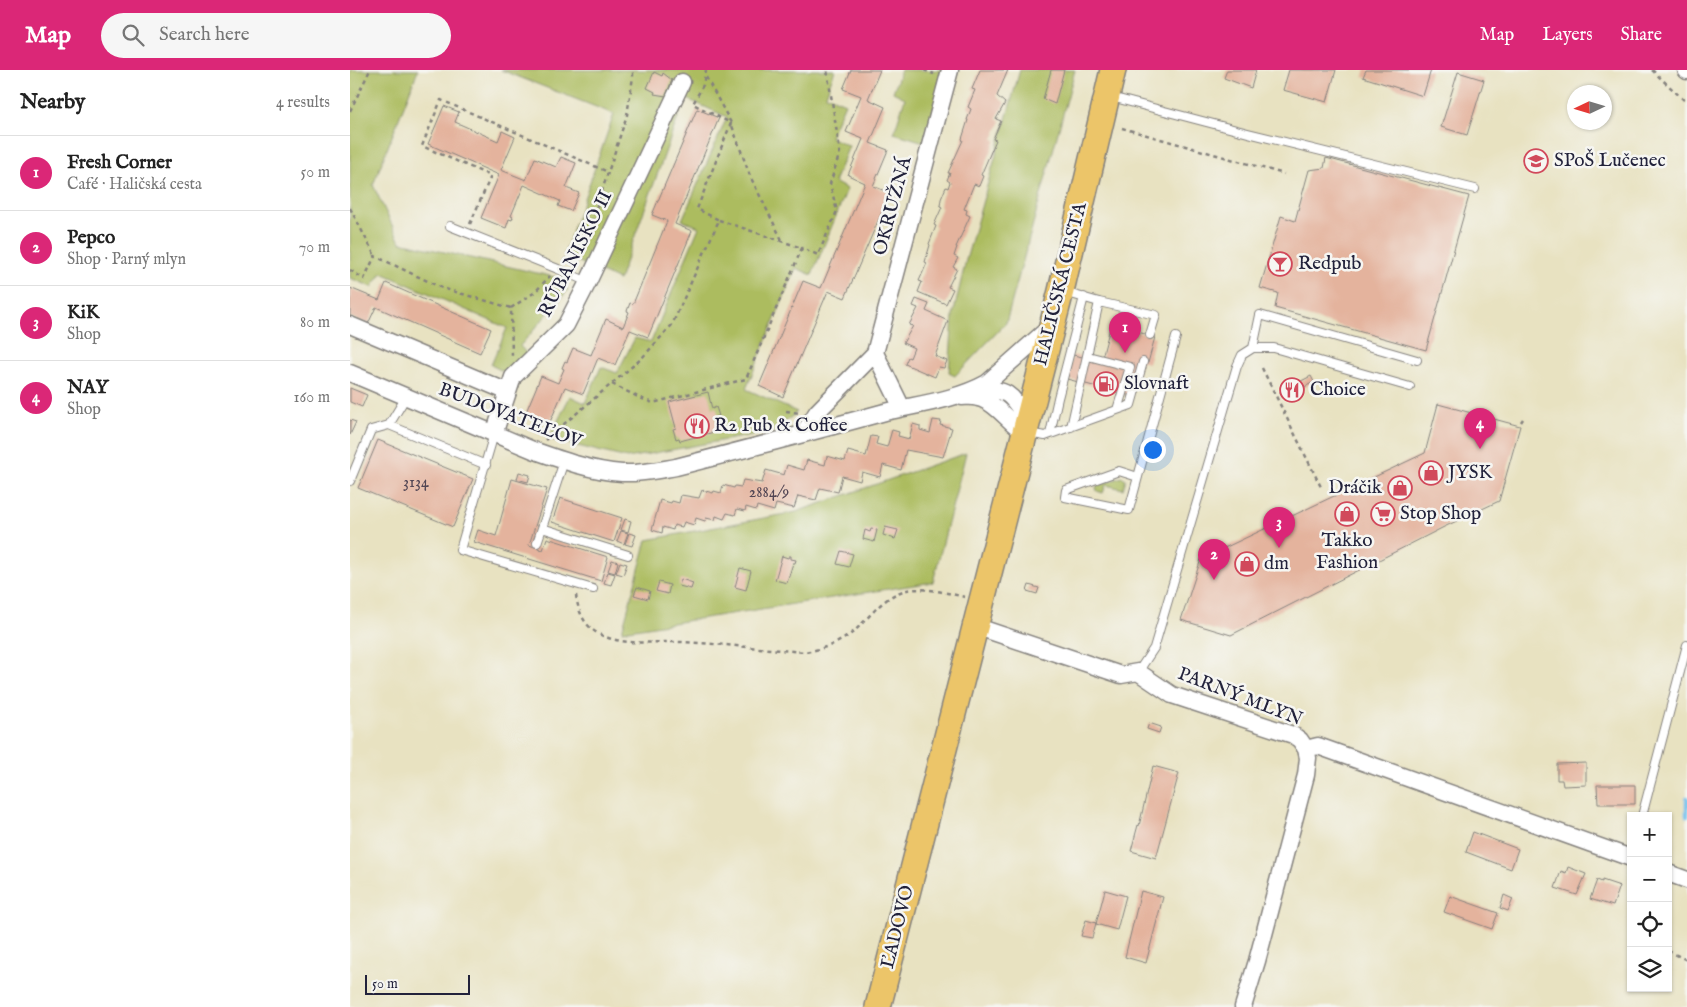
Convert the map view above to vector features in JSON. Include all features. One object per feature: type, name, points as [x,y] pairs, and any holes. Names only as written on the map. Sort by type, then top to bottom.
[{"type":"main road","name":"HALIČSKÁ CESTA","points":[[975,626],[1114,70]]},
{"type":"main road","name":"ĽADOVO","points":[[878,1007],[975,626]]},
{"type":"street","name":"OKRUŽNÁ","points":[[875,353],[950,70]]},
{"type":"street","name":"RÚBANISKO II","points":[[494,434],[511,384],[566,325],[682,82]]},
{"type":"street","points":[[350,326],[511,384]]},
{"type":"street","name":"BUDOVATEĽOV","points":[[350,373],[494,434],[564,461],[613,472],[644,472],[676,467],[976,390],[987,383],[1050,327]]},
{"type":"street","points":[[803,434],[816,412],[875,353],[902,408]]},
{"type":"street","name":"BUDOVATEĽOV","points":[[952,397],[980,398],[993,406],[1014,426],[1026,426],[1011,395],[997,390],[976,390]]},
{"type":"street","points":[[975,626],[1121,675],[1138,672]]},
{"type":"street","name":"PARNÝ MLYN","points":[[1138,672],[1172,695],[1293,735],[1300,740],[1306,749],[1318,746],[1627,856]]},
{"type":"street","points":[[1243,1007],[1257,961],[1308,765],[1306,749]]},
{"type":"street","points":[[1672,874],[1687,880]]},
{"type":"lane","points":[[1107,96],[1475,189]]},
{"type":"lane","points":[[450,226],[588,282]]},
{"type":"lane","points":[[1060,291],[1156,315],[1150,335]]},
{"type":"lane","points":[[1050,434],[1084,297]]},
{"type":"lane","points":[[1070,427],[1099,302]]},
{"type":"lane","points":[[1252,348],[1260,315],[1418,360]]},
{"type":"lane","points":[[1138,476],[1119,471],[1066,490],[1065,497],[1129,510],[1176,337]]},
{"type":"lane","points":[[1138,672],[1154,648],[1237,366],[1242,355],[1252,348],[1274,348],[1410,387]]},
{"type":"lane","points":[[1088,356],[1130,367],[1117,410]]},
{"type":"lane","points":[[1026,426],[1045,436],[1131,406],[1143,362]]},
{"type":"lane","points":[[389,425],[406,397]]},
{"type":"lane","points":[[350,481],[370,430],[389,425],[486,465]]},
{"type":"lane","points":[[494,434],[460,550],[593,589]]},
{"type":"lane","points":[[537,543],[564,461]]},
{"type":"lane","points":[[542,528],[628,555]]},
{"type":"lane","points":[[1643,812],[1687,644]]},
{"type":"path","points":[[350,111],[370,70]]},
{"type":"path","points":[[350,208],[376,256],[442,288],[511,308],[535,292],[558,269],[589,230],[627,115],[634,77],[633,70]]},
{"type":"path","points":[[706,70],[702,85],[692,104],[731,123]]},
{"type":"path","points":[[731,123],[697,209],[719,220],[818,255],[837,211],[830,184],[840,152],[827,70]]},
{"type":"path","points":[[1652,70],[1687,103]]},
{"type":"path","points":[[705,76],[731,123],[750,176],[783,242]]},
{"type":"path","points":[[466,233],[491,176],[422,146],[442,100],[608,172]]},
{"type":"path","points":[[1122,128],[1284,174]]},
{"type":"path","points":[[533,450],[641,359],[672,325],[719,220]]},
{"type":"path","points":[[612,384],[654,403],[746,379],[802,248]]},
{"type":"path","points":[[350,270],[364,279],[376,256]]},
{"type":"path","points":[[511,308],[511,384]]},
{"type":"path","points":[[1262,368],[1321,487]]},
{"type":"path","points":[[575,584],[580,613],[586,624],[598,633],[614,639],[649,643],[680,642],[805,652],[822,650],[840,641],[884,602],[897,593],[907,590],[921,590],[981,600]]},
{"type":"path","points":[[1672,952],[1687,960]]},
{"type":"green space","points":[[350,70],[418,70],[373,185],[400,242],[559,278],[568,290],[520,346],[527,354],[510,375],[491,365],[507,328],[382,273],[372,287],[350,278]]},
{"type":"green space","points":[[501,70],[835,70],[826,95],[845,103],[830,137],[849,146],[834,182],[847,189],[812,275],[796,268],[746,389],[797,412],[775,431],[627,458],[549,439],[570,396],[585,403],[601,367],[617,373],[635,338],[651,342],[699,227],[682,220],[727,117],[685,98],[619,280],[564,255],[614,114]]},
{"type":"green space","points":[[901,70],[945,70],[924,142],[894,133],[905,98],[893,92]]},
{"type":"green space","points":[[1020,70],[1075,70],[1006,323],[955,376],[949,373],[953,315],[966,260]]},
{"type":"green space","points":[[966,453],[933,582],[622,631],[647,540],[796,512]]},
{"type":"green space","points":[[1122,477],[1126,479],[1123,489],[1106,485],[1103,493],[1097,491],[1096,487],[1098,485]]},
{"type":"building","points":[[851,70],[880,70],[868,99],[885,107],[870,143],[888,150],[873,186],[890,193],[845,298],[828,291],[783,397],[759,386],[803,281],[821,288],[865,183],[848,175],[863,139],[846,132],[861,96],[843,89]]},
{"type":"building","points":[[980,70],[1008,70],[997,96],[1005,103],[996,119],[1001,121],[993,139],[996,140],[981,175],[983,176],[979,186],[974,184],[964,209],[967,210],[966,214],[970,216],[956,247],[954,256],[958,258],[953,267],[957,269],[948,287],[953,289],[946,304],[918,292],[922,282],[919,281],[927,263],[925,262],[929,244],[936,226],[934,225],[942,207],[940,206],[941,199],[950,182],[947,180],[950,173],[948,173],[963,140],[971,109],[968,107],[975,90],[972,89]]},
{"type":"building","points":[[1051,70],[1064,70],[1055,104],[1043,99]]},
{"type":"building","points":[[1227,70],[1256,70],[1251,88],[1224,78]]},
{"type":"building","points":[[1289,70],[1336,70],[1327,102],[1283,90]]},
{"type":"building","points":[[1366,70],[1431,70],[1423,96],[1363,77]]},
{"type":"building","points":[[654,72],[662,76],[663,73],[672,80],[666,96],[654,94],[655,92],[647,88]]},
{"type":"building","points":[[1458,72],[1484,80],[1467,135],[1441,127]]},
{"type":"building","points":[[444,106],[459,112],[455,122],[498,141],[502,131],[515,137],[501,170],[526,180],[535,158],[556,167],[561,157],[576,163],[566,188],[579,193],[571,211],[558,206],[560,201],[524,185],[511,216],[513,217],[512,220],[509,219],[506,228],[481,218],[499,175],[428,144]]},
{"type":"building","points":[[697,109],[719,118],[675,224],[692,231],[648,337],[630,330],[615,365],[598,358],[583,394],[565,387],[550,422],[526,412],[541,376],[558,383],[565,361],[567,362],[573,348],[591,355],[606,319],[623,327],[629,312],[627,311],[630,303],[633,304],[667,221],[652,215]]},
{"type":"building","points":[[1326,158],[1469,196],[1426,350],[1275,308],[1278,293],[1260,288],[1281,216],[1295,221],[1309,170],[1324,168]]},
{"type":"building","points":[[386,283],[491,329],[480,353],[376,307],[368,324],[350,317],[350,288],[379,300]]},
{"type":"building","points":[[916,299],[929,304],[926,311],[948,321],[935,356],[947,361],[944,368],[939,367],[935,377],[905,364],[914,348],[903,343],[913,326],[909,325],[918,308],[913,306]]},
{"type":"building","points":[[1111,324],[1155,337],[1148,363],[1141,361],[1131,396],[1067,379],[1073,355],[1101,361]]},
{"type":"building","points":[[1311,376],[1314,382],[1283,398],[1280,392]]},
{"type":"building","points":[[350,388],[367,395],[362,407],[350,402]]},
{"type":"building","points":[[708,392],[712,409],[716,407],[719,416],[715,417],[718,431],[680,441],[679,438],[676,439],[673,429],[676,428],[669,402]]},
{"type":"building","name":"Stop Shop","points":[[1438,404],[1520,426],[1499,501],[1231,635],[1181,620],[1201,559],[1425,453]]},
{"type":"building","points":[[350,420],[356,422],[350,435]]},
{"type":"building","points":[[933,420],[941,421],[940,425],[952,428],[943,457],[906,450],[901,470],[883,465],[880,477],[862,472],[860,481],[842,476],[838,492],[820,488],[816,500],[798,496],[794,508],[776,504],[774,511],[757,506],[756,510],[746,507],[745,511],[737,509],[735,515],[727,513],[724,519],[716,516],[715,520],[706,518],[705,521],[696,518],[694,525],[684,522],[682,527],[674,525],[673,530],[663,527],[662,533],[652,530],[660,500],[679,503],[681,495],[699,498],[702,490],[721,493],[723,485],[734,488],[735,486],[741,487],[743,480],[762,483],[766,470],[784,475],[787,465],[804,470],[807,460],[825,465],[827,456],[845,461],[848,451],[866,456],[871,436],[878,437],[876,444],[887,447],[892,430],[899,432],[898,436],[909,439],[913,424],[920,426],[920,430],[930,433]]},
{"type":"building","points":[[378,440],[473,479],[453,527],[358,488]]},
{"type":"building","points":[[519,472],[530,475],[528,482],[517,479]]},
{"type":"building","points":[[512,479],[547,489],[529,545],[543,550],[547,538],[608,557],[601,581],[474,542],[478,530],[496,536]]},
{"type":"building","points":[[560,498],[622,518],[614,542],[552,522]]},
{"type":"building","points":[[625,519],[631,521],[628,532],[621,530]]},
{"type":"building","points":[[885,527],[898,530],[895,539],[883,535]]},
{"type":"building","points":[[871,529],[877,530],[874,542],[863,539],[865,530],[870,532]]},
{"type":"building","points":[[621,531],[628,533],[624,544],[617,541]]},
{"type":"building","points":[[629,533],[636,535],[632,546],[625,544]]},
{"type":"building","points":[[841,551],[853,554],[849,567],[837,564]]},
{"type":"building","points":[[782,556],[788,558],[791,556],[791,559],[796,560],[793,563],[787,583],[775,580]]},
{"type":"building","points":[[612,560],[618,562],[615,573],[608,571]]},
{"type":"building","points":[[620,562],[627,564],[623,575],[616,573]]},
{"type":"building","points":[[740,568],[751,571],[746,590],[735,587]]},
{"type":"building","points":[[608,572],[615,574],[611,585],[604,583]]},
{"type":"building","points":[[681,579],[693,583],[691,589],[679,586]]},
{"type":"building","points":[[659,582],[670,585],[668,594],[656,591]]},
{"type":"building","points":[[1029,585],[1039,588],[1037,594],[1027,591]]},
{"type":"building","points":[[637,587],[650,591],[648,599],[634,595]]},
{"type":"building","points":[[1149,723],[1161,727],[1159,733],[1147,729]]},
{"type":"building","points":[[1586,763],[1586,785],[1563,786],[1562,780],[1557,780],[1557,764]]},
{"type":"building","points":[[1153,766],[1179,773],[1156,858],[1131,851]]},
{"type":"building","points":[[1597,785],[1635,785],[1635,804],[1598,804]]},
{"type":"building","points":[[1473,832],[1518,849],[1511,869],[1466,852]]},
{"type":"building","points":[[1568,867],[1586,874],[1577,895],[1555,888],[1561,871],[1566,873]]},
{"type":"building","points":[[1597,880],[1620,886],[1613,906],[1590,899]]},
{"type":"building","points":[[1105,890],[1126,896],[1117,930],[1096,924]]},
{"type":"building","points":[[1141,891],[1163,897],[1146,963],[1125,957]]},
{"type":"building","points":[[1504,895],[1513,899],[1508,911],[1500,908]]},
{"type":"building","points":[[1450,896],[1498,913],[1492,929],[1444,912]]},
{"type":"building","points":[[1086,920],[1096,923],[1092,938],[1081,936]]},
{"type":"waterway","points":[[1687,798],[1687,816]]},
{"type":"place","name":"SPoŠ Lučenec","points":[[1536,161]]},
{"type":"place","name":"Redpub","points":[[1280,264]]},
{"type":"place","name":"Fresh Corner","points":[[1125,353]]},
{"type":"place","name":"Slovnaft","points":[[1106,384]]},
{"type":"place","name":"Choice","points":[[1292,390]]},
{"type":"place","name":"R2 Pub & Coffee","points":[[697,426]]},
{"type":"place","name":"NAY","points":[[1480,449]]},
{"type":"place","name":"JYSK","points":[[1431,473]]},
{"type":"place","name":"Dráčik","points":[[1400,488]]},
{"type":"place","name":"Takko Fashion","points":[[1347,514]]},
{"type":"place","name":"Stop Shop","points":[[1383,514]]},
{"type":"place","name":"KiK","points":[[1279,548]]},
{"type":"place","name":"dm","points":[[1247,564]]},
{"type":"place","name":"Pepco","points":[[1214,580]]}]
